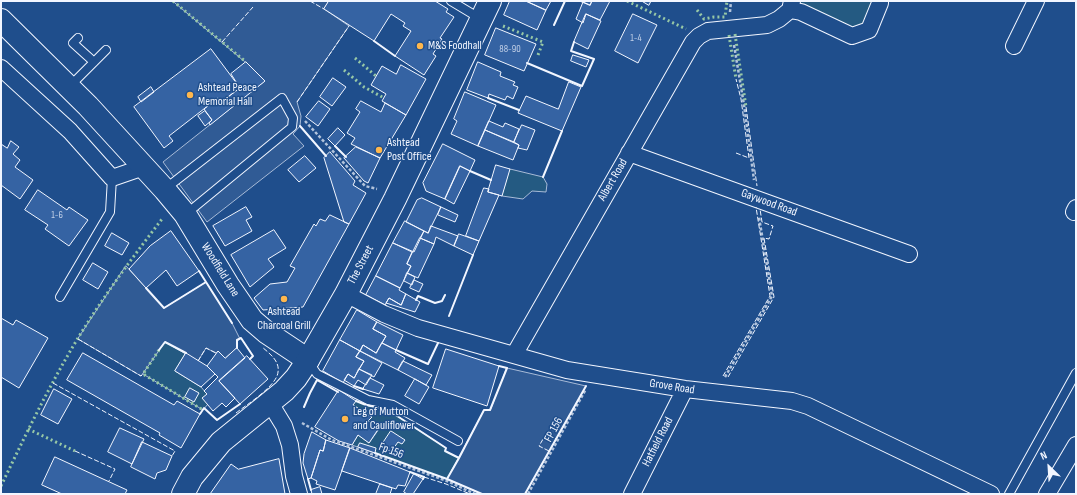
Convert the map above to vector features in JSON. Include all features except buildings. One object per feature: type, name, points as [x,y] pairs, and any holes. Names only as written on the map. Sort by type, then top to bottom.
[{"type":"main road","name":"The Street","points":[[183,494],[192,477],[221,442],[284,391],[296,378],[308,360],[346,294],[395,199],[486,10]]},
{"type":"main road","name":"Woodfield Lane","points":[[1,20],[69,88],[165,190],[185,214],[228,285],[252,320],[266,332],[308,360]]},
{"type":"street","points":[[791,6],[852,36],[869,30],[880,1]]},
{"type":"street","points":[[1014,46],[1036,1]]},
{"type":"street","name":"Albert Road","points":[[514,355],[693,42],[699,36],[708,31],[767,24],[779,19],[791,6]]},
{"type":"street","points":[[1,68],[70,131],[112,178],[144,168]]},
{"type":"street","name":"Gaywood Road","points":[[629,153],[909,254]]},
{"type":"street","name":"Grove Road","points":[[346,294],[384,314],[418,328],[567,370],[685,389],[792,401],[808,406],[991,494]]},
{"type":"street","name":"Hatfield Road","points":[[632,494],[685,389]]},
{"type":"street","points":[[270,403],[284,426],[290,445],[294,476],[299,494]]},
{"type":"street","points":[[1047,494],[1076,445]]},
{"type":"lane","points":[[451,1],[486,10]]},
{"type":"lane","points":[[78,38],[73,43],[94,62]]},
{"type":"lane","points":[[69,88],[106,50]]},
{"type":"lane","points":[[165,190],[282,98],[293,118],[292,127],[185,214]]},
{"type":"lane","points":[[60,296],[110,212],[112,178]]},
{"type":"lane","points":[[308,360],[317,374],[368,400],[393,405],[458,442]]},
{"type":"lane","points":[[1009,494],[1076,373]]},
{"type":"path","points":[[293,118],[301,116],[365,186],[379,190],[395,199]]},
{"type":"path","name":"FP 156","points":[[528,494],[594,374]]},
{"type":"path","name":"Fp 156","points":[[302,423],[332,440],[447,482],[475,494]]},
{"type":"shaded area","points":[[173,1],[329,1],[324,9],[349,26],[297,102],[301,116],[300,126],[293,134],[304,146],[207,222],[163,162],[265,81],[245,62]]},
{"type":"shaded area","points":[[798,1],[872,1],[874,6],[865,24],[850,28],[799,5]]},
{"type":"shaded area","points":[[510,169],[543,177],[547,184],[546,192],[532,191],[523,199],[502,196]]},
{"type":"shaded area","points":[[126,266],[164,308],[206,282],[232,323],[240,339],[237,341],[237,348],[225,358],[218,351],[216,353],[206,348],[198,361],[165,342],[141,376],[78,339]]},
{"type":"shaded area","points":[[165,342],[186,353],[175,371],[201,387],[207,394],[208,404],[203,410],[143,374]]},
{"type":"shaded area","points":[[507,368],[586,386],[525,494],[482,494],[447,479],[484,410],[490,410]]},
{"type":"shaded area","points":[[356,401],[388,410],[446,448],[445,451],[459,458],[447,479],[352,445],[358,435],[369,443],[379,429],[368,421],[371,417],[353,405]]},
{"type":"hedge","points":[[173,1],[246,62]]},
{"type":"hedge","points":[[627,1],[686,29]]},
{"type":"hedge","points":[[697,10],[704,19],[725,17],[727,1]]},
{"type":"hedge","points":[[503,26],[543,42],[538,55]]},
{"type":"hedge","points":[[735,34],[746,107]]},
{"type":"hedge","points":[[729,35],[736,79]]},
{"type":"hedge","points":[[355,58],[376,76]]},
{"type":"hedge","points":[[344,70],[364,87],[384,98]]},
{"type":"hedge","points":[[1,486],[28,430],[67,356],[97,308],[162,219]]},
{"type":"hedge","points":[[159,350],[143,374],[203,410]]},
{"type":"hedge","points":[[28,429],[75,451]]},
{"type":"fence","points":[[310,1],[324,9]]},
{"type":"fence","points":[[222,42],[253,7]]},
{"type":"fence","points":[[297,102],[349,26]]},
{"type":"fence","points":[[736,79],[741,99],[749,158],[736,153]]},
{"type":"fence","points":[[746,107],[757,186]]},
{"type":"fence","points":[[723,376],[770,296],[756,207]]},
{"type":"fence","points":[[728,377],[774,297],[764,238],[769,239],[773,226],[762,222],[760,209]]},
{"type":"fence","points":[[78,339],[141,376],[143,374]]},
{"type":"fence","points":[[236,413],[267,389],[278,372],[276,361],[262,347]]},
{"type":"fence","points":[[198,361],[206,348],[216,353]]},
{"type":"fence","points":[[53,383],[175,451],[172,456]]},
{"type":"fence","points":[[549,451],[539,446],[546,434],[556,439]]},
{"type":"fence","points":[[75,451],[115,469],[109,481]]},
{"type":"fence","points":[[424,477],[470,494]]},
{"type":"wall","points":[[554,25],[565,1]]},
{"type":"wall","points":[[374,41],[395,56]]},
{"type":"wall","points":[[527,63],[582,86],[594,59],[571,51],[574,42]]},
{"type":"wall","points":[[488,98],[519,110]]},
{"type":"wall","points":[[300,126],[326,156]]},
{"type":"wall","points":[[543,177],[562,131]]},
{"type":"wall","points":[[335,146],[346,157]]},
{"type":"wall","points":[[470,171],[491,180]]},
{"type":"wall","points":[[449,316],[473,255]]},
{"type":"wall","points":[[146,288],[164,308],[206,282],[199,271]]},
{"type":"wall","points":[[206,282],[232,323]]},
{"type":"wall","points":[[416,300],[418,296],[435,303],[442,301],[445,295]]},
{"type":"wall","points":[[237,348],[237,340],[241,338],[253,356],[250,359]]},
{"type":"wall","points":[[159,350],[165,342],[186,353]]},
{"type":"wall","points":[[396,350],[428,364],[438,343]]},
{"type":"wall","points":[[459,458],[484,410],[490,410],[507,368],[499,366]]},
{"type":"wall","points":[[304,407],[317,380],[338,392]]},
{"type":"wall","points":[[354,386],[363,389]]},
{"type":"wall","points":[[525,494],[586,386]]},
{"type":"wall","points":[[356,401],[388,410],[446,448],[445,451],[459,458],[447,479],[375,453]]},
{"type":"wall","points":[[200,414],[204,408],[217,420],[240,404]]},
{"type":"wall","points":[[410,472],[424,477],[423,479]]},
{"type":"wall","points":[[308,479],[311,490]]},
{"type":"wall","points":[[447,479],[482,494]]},
{"type":"place","name":"M&S Foodhall","points":[[420,46]]},
{"type":"place","name":"Ashtead Peace Memorial Hall","points":[[190,95]]},
{"type":"place","name":"Ashtead Post Office","points":[[379,150]]},
{"type":"place","name":"Ashtead Charcoal Grill","points":[[284,299]]},
{"type":"place","name":"Leg of Mutton and Cauliflower","points":[[345,419]]}]
